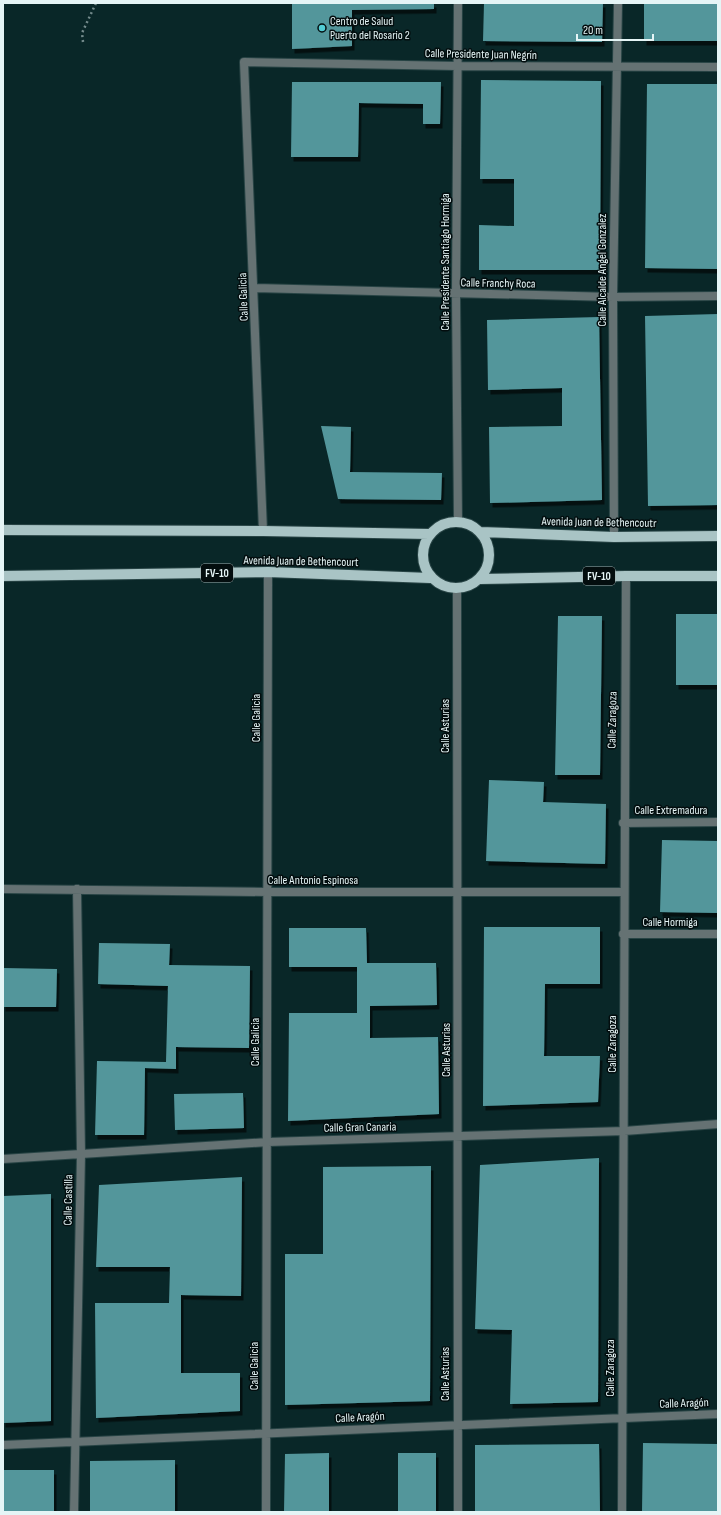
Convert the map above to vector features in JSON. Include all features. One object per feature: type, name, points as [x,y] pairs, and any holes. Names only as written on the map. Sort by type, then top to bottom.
[{"type":"main road","points":[[430,578],[423,564],[423,548],[429,534],[442,524],[458,522],[471,525],[480,532],[488,547],[488,564],[480,579]]},
{"type":"main road","points":[[3,530],[264,530],[429,534]]},
{"type":"main road","name":"Avenida Juan de Bethencoutr","points":[[480,532],[614,537],[718,536]]},
{"type":"main road","name":"Avenida Juan de Bethencourt","points":[[3,576],[268,572],[430,578]]},
{"type":"main road","name":"FV-10","points":[[430,578],[442,586],[457,589],[469,586],[480,579],[718,576]]},
{"type":"street","name":"Calle Presidente Santiago Hormiga","points":[[458,3],[456,294],[458,522]]},
{"type":"street","name":"Calle Alcalde Angel Gonzalez","points":[[614,537],[613,297],[618,3]]},
{"type":"street","name":"Calle Presidente Juan Negrín","points":[[244,62],[457,66],[718,67]]},
{"type":"street","name":"Calle Galicia","points":[[244,62],[255,288],[264,530]]},
{"type":"street","name":"Calle Franchy Roca","points":[[255,288],[613,297],[718,296]]},
{"type":"street","name":"Calle Galicia","points":[[266,1512],[268,1142],[268,572]]},
{"type":"street","name":"Calle Zaragoza","points":[[622,1512],[624,1131],[623,823],[626,576]]},
{"type":"street","name":"Calle Asturias","points":[[457,589],[458,1512]]},
{"type":"street","name":"Calle Extremadura","points":[[623,823],[718,822]]},
{"type":"street","name":"Calle Antonio Espinosa","points":[[3,888],[267,892],[623,892]]},
{"type":"street","name":"Calle Castilla","points":[[74,1512],[81,1154],[77,889]]},
{"type":"street","name":"Calle Hormiga","points":[[623,934],[718,934]]},
{"type":"street","name":"Calle Gran Canaria","points":[[3,1159],[268,1142],[624,1131],[718,1124]]},
{"type":"street","name":"Calle Aragón","points":[[3,1445],[718,1414]]},
{"type":"path","points":[[83,42],[82,33],[96,3]]},
{"type":"building","name":"Centro de Salud Puerto del Rosario 2","points":[[292,3],[434,3],[434,9],[352,10],[352,46],[292,49]]},
{"type":"building","points":[[484,3],[603,3],[602,42],[483,41]]},
{"type":"building","points":[[644,3],[718,3],[718,41],[644,41]]},
{"type":"building","points":[[481,80],[601,81],[600,270],[479,270],[479,225],[514,226],[514,179],[480,179]]},
{"type":"building","points":[[292,82],[441,82],[440,124],[423,124],[423,104],[359,103],[358,157],[291,157]]},
{"type":"building","points":[[647,84],[718,84],[718,269],[645,268]]},
{"type":"building","points":[[718,314],[718,505],[648,506],[645,316]]},
{"type":"building","points":[[599,317],[602,500],[490,503],[489,427],[562,426],[562,388],[488,390],[487,320]]},
{"type":"building","points":[[321,426],[351,427],[350,472],[442,473],[441,500],[338,499]]},
{"type":"building","points":[[676,614],[718,614],[718,685],[676,685]]},
{"type":"building","points":[[558,616],[602,616],[600,775],[555,775]]},
{"type":"building","points":[[489,780],[544,782],[543,802],[606,804],[605,864],[486,861]]},
{"type":"building","points":[[662,840],[718,841],[718,913],[660,912]]},
{"type":"building","points":[[484,927],[600,927],[600,984],[545,984],[544,1056],[600,1056],[598,1102],[483,1106]]},
{"type":"building","points":[[289,928],[366,928],[367,963],[436,963],[437,1005],[370,1006],[370,1038],[438,1037],[439,1114],[288,1121],[289,1013],[357,1013],[357,967],[289,967]]},
{"type":"building","points":[[99,943],[170,944],[169,965],[250,966],[249,1048],[176,1047],[176,1069],[145,1068],[144,1135],[95,1135],[97,1061],[166,1062],[168,986],[98,984]]},
{"type":"building","points":[[3,968],[57,969],[56,1007],[3,1007]]},
{"type":"building","points":[[243,1093],[244,1128],[175,1130],[174,1094]]},
{"type":"building","points":[[599,1158],[598,1402],[510,1404],[512,1330],[475,1329],[480,1165]]},
{"type":"building","points":[[431,1166],[430,1401],[285,1405],[285,1254],[323,1254],[323,1167]]},
{"type":"building","points":[[242,1177],[241,1296],[181,1295],[181,1373],[240,1373],[240,1411],[96,1418],[95,1303],[169,1303],[170,1267],[96,1267],[99,1185]]},
{"type":"building","points":[[51,1194],[51,1421],[3,1423],[3,1196]]},
{"type":"building","points":[[643,1443],[718,1444],[718,1512],[642,1512]]},
{"type":"building","points":[[599,1444],[600,1512],[475,1512],[475,1445]]},
{"type":"building","points":[[329,1453],[329,1512],[284,1512],[285,1454]]},
{"type":"building","points":[[398,1453],[436,1453],[436,1512],[398,1512]]},
{"type":"building","points":[[175,1460],[175,1512],[90,1512],[90,1461]]},
{"type":"building","points":[[3,1470],[54,1470],[54,1512],[3,1512]]},
{"type":"building","points":[[232,1511],[245,1511],[232,1512]]},
{"type":"place","name":"Centro de Salud Puerto del Rosario 2","points":[[322,28]]}]
